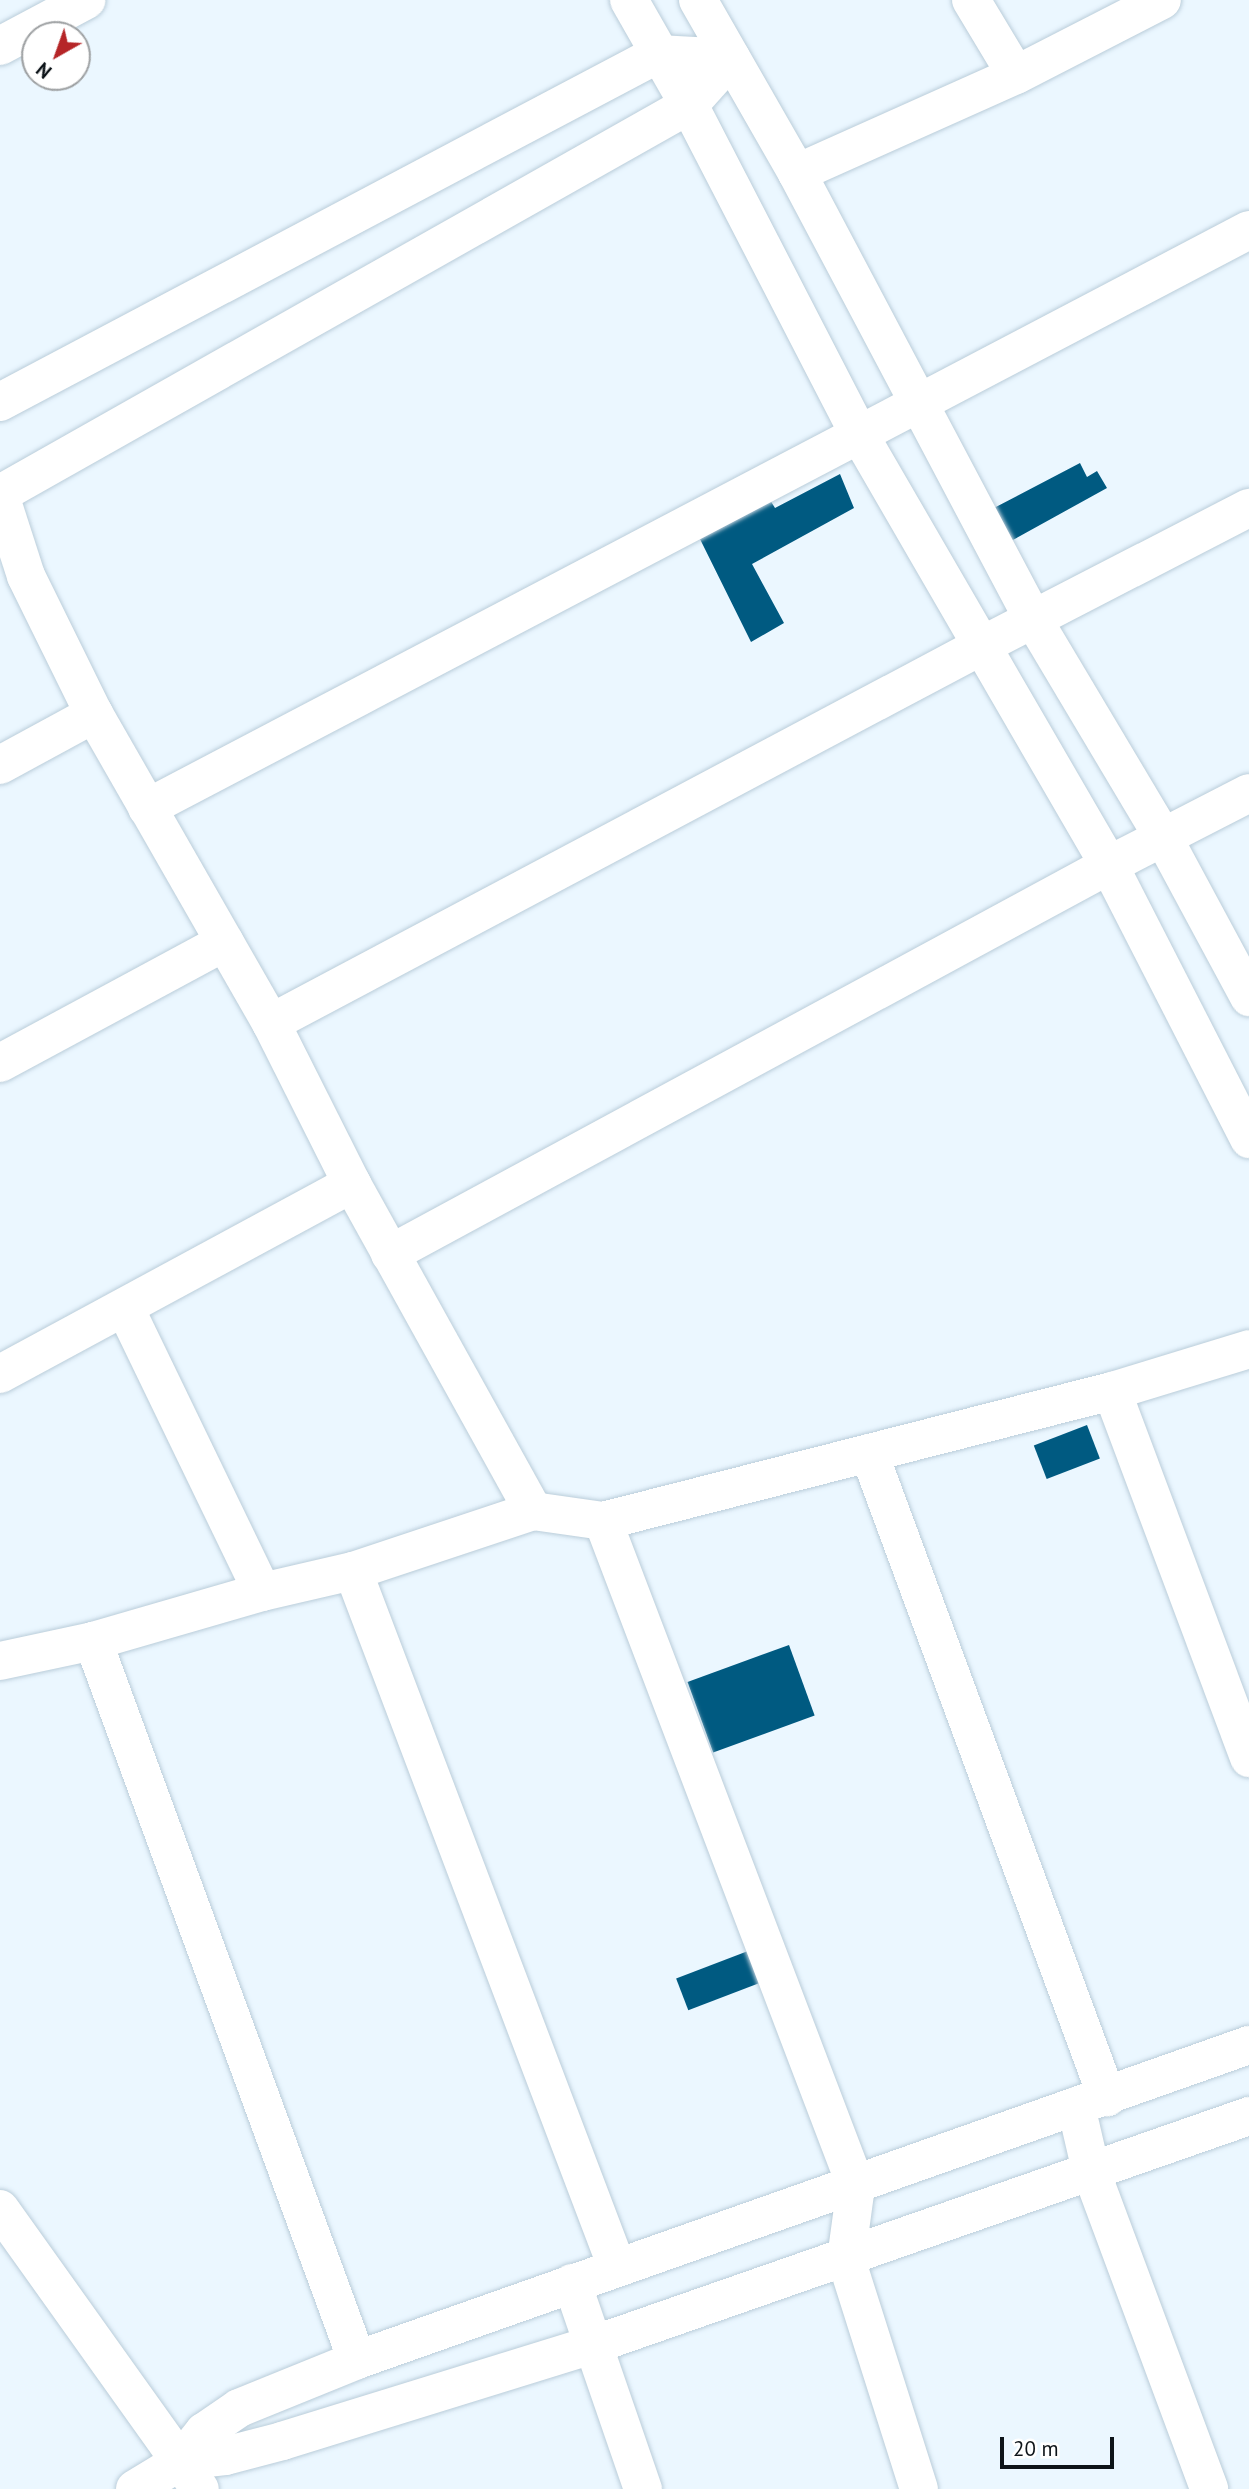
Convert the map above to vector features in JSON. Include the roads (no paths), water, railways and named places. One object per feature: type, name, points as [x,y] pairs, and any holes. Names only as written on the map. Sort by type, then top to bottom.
[{"type":"street","points":[[0,46],[86,0]]},
{"type":"street","points":[[629,0],[689,106],[859,434],[1109,865],[1244,1117]]},
{"type":"street","points":[[698,0],[797,173],[1033,619],[1163,837],[1249,997]]},
{"type":"street","points":[[971,0],[1016,75]]},
{"type":"street","points":[[797,173],[1016,75],[1162,0]]},
{"type":"street","points":[[0,402],[658,54],[731,58]]},
{"type":"street","points":[[533,1511],[352,1184],[271,1023],[94,714],[26,576],[0,495],[689,106],[731,58]]},
{"type":"street","points":[[147,808],[1249,230]]},
{"type":"street","points":[[271,1023],[983,645],[1249,508]]},
{"type":"street","points":[[0,765],[94,714]]},
{"type":"street","points":[[390,1254],[1109,865],[1249,793]]},
{"type":"street","points":[[0,1063],[225,942]]},
{"type":"street","points":[[0,1374],[352,1184]]},
{"type":"street","points":[[125,1308],[262,1592]]},
{"type":"street","points":[[0,1661],[93,1642],[262,1592],[353,1571],[533,1511],[603,1521],[1112,1391],[1249,1349]]},
{"type":"street","points":[[1112,1391],[1249,1758]]},
{"type":"street","points":[[869,1453],[1091,2102],[1091,2171],[1209,2489]]},
{"type":"street","points":[[603,1521],[856,2186],[846,2259],[919,2489]]},
{"type":"street","points":[[353,1571],[617,2267]]},
{"type":"street","points":[[93,1642],[357,2360]]},
{"type":"street","points":[[191,2475],[204,2432],[239,2408],[357,2360],[1249,2045]]},
{"type":"street","points":[[135,2489],[191,2475],[225,2456],[593,2345],[846,2259],[1249,2116]]},
{"type":"street","points":[[0,2209],[191,2475]]},
{"type":"street","points":[[572,2283],[643,2489]]}]
